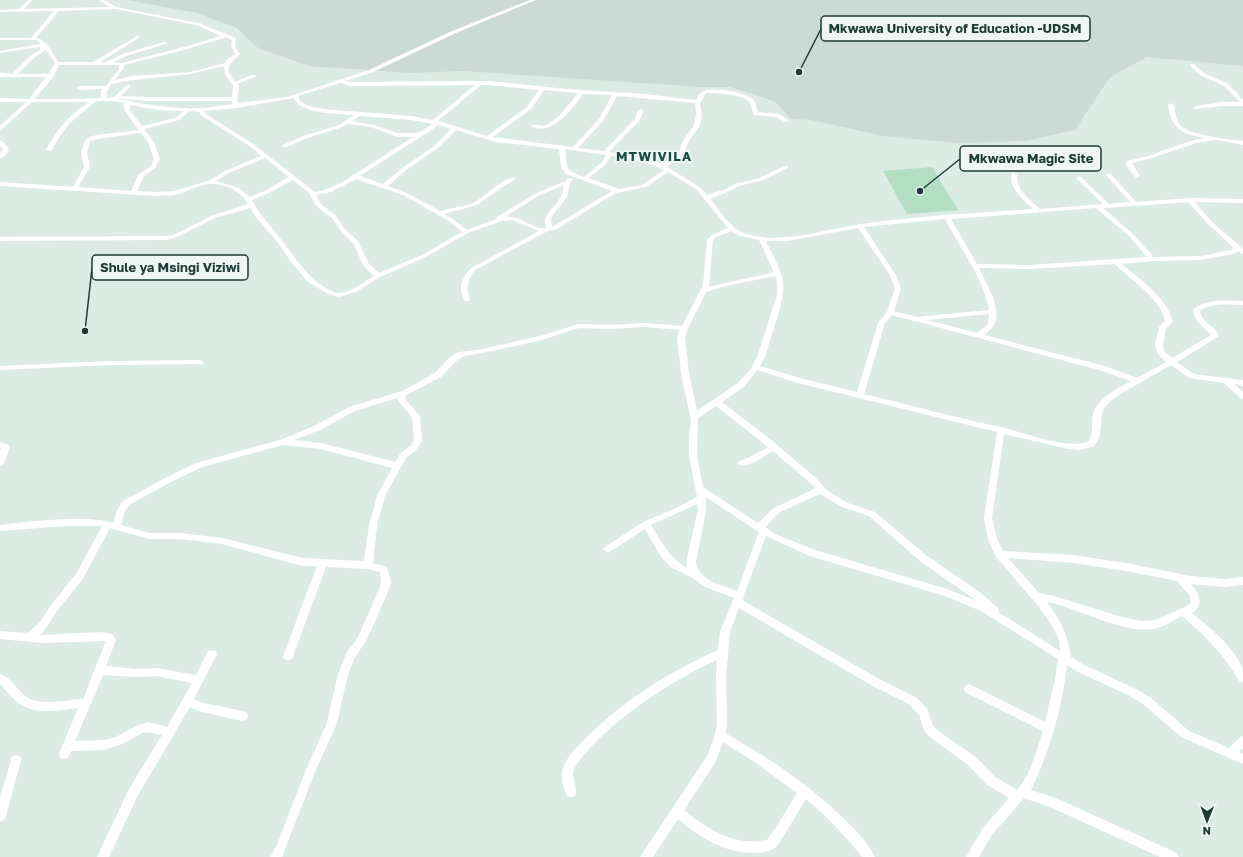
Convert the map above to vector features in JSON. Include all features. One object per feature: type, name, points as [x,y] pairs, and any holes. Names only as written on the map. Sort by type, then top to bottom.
[{"type":"street","points":[[21,10],[30,0]]},
{"type":"street","points":[[101,0],[111,4],[115,8]]},
{"type":"street","points":[[103,97],[157,108],[204,110],[296,96],[341,82],[387,65],[454,32],[534,0]]},
{"type":"street","points":[[0,11],[115,8],[197,24],[234,39],[233,46],[238,54],[228,64],[191,74],[132,78],[108,85],[79,88]]},
{"type":"street","points":[[33,38],[58,9]]},
{"type":"street","points":[[57,63],[122,64],[186,48],[225,35]]},
{"type":"street","points":[[95,63],[137,37]]},
{"type":"street","points":[[0,39],[33,38],[41,40],[57,63]]},
{"type":"street","points":[[107,63],[125,55],[166,43]]},
{"type":"street","points":[[0,52],[44,45]]},
{"type":"street","points":[[14,75],[32,57],[43,50],[44,45]]},
{"type":"street","points":[[0,129],[32,100],[51,76],[57,63]]},
{"type":"street","points":[[103,97],[108,85],[121,69],[122,64]]},
{"type":"street","points":[[228,64],[226,74],[236,88],[234,99],[237,106]]},
{"type":"street","points":[[1192,65],[1202,74],[1226,85],[1243,103]]},
{"type":"street","points":[[0,75],[51,76]]},
{"type":"street","points":[[234,84],[244,78],[254,76]]},
{"type":"street","points":[[341,82],[350,84],[506,84],[542,89],[682,99],[697,103]]},
{"type":"street","points":[[312,194],[336,188],[419,135],[436,123],[480,83]]},
{"type":"street","points":[[116,97],[128,86]]},
{"type":"street","points":[[488,138],[529,108],[542,89]]},
{"type":"street","points":[[467,300],[463,286],[464,280],[473,270],[562,224],[603,198],[619,191],[644,186],[665,168],[681,152],[687,139],[696,127],[699,115],[697,103],[705,92],[714,91],[749,99],[752,102],[756,114],[777,115],[787,121]]},
{"type":"street","points":[[534,126],[546,128],[551,125],[578,98],[581,92]]},
{"type":"street","points":[[574,149],[601,120],[615,94]]},
{"type":"street","points":[[296,96],[298,102],[308,108],[331,113],[398,116],[436,123],[488,138],[644,160],[665,168],[698,188],[731,229],[743,235],[762,240],[788,239],[860,226],[947,217],[1190,200],[1243,201]]},
{"type":"street","points":[[49,150],[60,130],[86,106],[103,97],[148,99],[234,99]]},
{"type":"street","points":[[204,110],[215,99]]},
{"type":"street","points":[[0,100],[95,100]]},
{"type":"street","points":[[127,103],[127,110],[151,142],[157,159],[153,167],[141,175],[132,193]]},
{"type":"street","points":[[1196,108],[1217,104],[1243,103]]},
{"type":"street","points":[[1171,105],[1177,125],[1180,128],[1189,132],[1243,143]]},
{"type":"street","points":[[75,188],[87,167],[84,152],[88,140],[96,137],[142,130],[177,119],[188,110]]},
{"type":"street","points":[[204,110],[204,115],[250,144],[312,194],[318,205],[334,217],[347,234],[356,242],[366,264],[378,276]]},
{"type":"street","points":[[585,180],[604,163],[607,154],[637,120],[642,111]]},
{"type":"street","points":[[285,146],[305,137],[333,128],[360,114]]},
{"type":"street","points":[[347,122],[372,126],[397,135],[419,135]]},
{"type":"street","points":[[385,186],[403,170],[436,147],[454,128]]},
{"type":"street","points":[[1137,176],[1129,165],[1129,162],[1147,158],[1195,141],[1216,138]]},
{"type":"street","points":[[0,142],[6,149],[5,153],[0,157]]},
{"type":"street","points":[[562,148],[564,167],[568,173],[619,191]]},
{"type":"street","points":[[0,184],[168,194],[210,182],[222,174],[265,156]]},
{"type":"street","points":[[706,198],[728,190],[737,184],[761,179],[786,167]]},
{"type":"street","points":[[1014,175],[1013,182],[1017,191],[1039,211]]},
{"type":"street","points":[[1109,175],[1135,204]]},
{"type":"street","points":[[354,176],[405,194],[457,224],[466,232]]},
{"type":"street","points":[[548,230],[548,217],[564,196],[568,182],[573,176]]},
{"type":"street","points":[[249,199],[269,191],[292,178]]},
{"type":"street","points":[[1079,178],[1108,206]]},
{"type":"street","points":[[438,213],[475,204],[505,183],[513,180]]},
{"type":"street","points":[[210,182],[219,183],[237,189],[249,199],[257,215],[310,281],[330,293],[347,294],[361,288],[378,276],[424,256],[466,232],[495,221],[512,218],[537,229],[548,230]]},
{"type":"street","points":[[495,221],[538,194],[568,182]]},
{"type":"street","points":[[974,266],[1007,267],[1152,259],[1200,258],[1233,252],[1240,247],[1210,223],[1190,200]]},
{"type":"street","points":[[0,239],[166,238],[175,236],[213,217],[252,206]]},
{"type":"street","points":[[1097,206],[1131,235],[1152,259]]},
{"type":"street","points":[[947,217],[991,300],[993,320],[987,329],[979,335]]},
{"type":"street","points":[[860,226],[893,275],[898,288],[890,312],[882,323],[860,395]]},
{"type":"street","points":[[695,576],[691,570],[691,562],[701,519],[701,493],[693,456],[694,417],[683,360],[681,338],[684,328],[704,290],[710,240],[714,236],[731,229]]},
{"type":"street","points":[[694,417],[741,385],[756,367],[766,343],[780,295],[778,273],[762,240]]},
{"type":"street","points":[[1118,262],[1127,273],[1152,294],[1169,316],[1169,322],[1163,327],[1158,345],[1161,352],[1170,361],[1192,376],[1243,383]]},
{"type":"street","points":[[704,290],[778,273]]},
{"type":"street","points":[[756,367],[798,380],[1052,443],[1087,446],[1091,444],[1096,436],[1096,419],[1100,408],[1114,394],[1215,336],[1215,334],[1203,324],[1196,314],[1198,307],[1205,305],[1243,303]]},
{"type":"street","points":[[890,312],[1102,368],[1138,381]]},
{"type":"street","points":[[915,318],[993,312]]},
{"type":"street","points":[[30,638],[43,625],[54,608],[79,577],[126,503],[199,465],[282,442],[318,428],[352,409],[402,394],[438,375],[456,356],[462,354],[542,338],[571,328],[645,325],[684,328]]},
{"type":"street","points":[[0,368],[110,363],[200,362]]},
{"type":"street","points":[[1227,382],[1243,396]]},
{"type":"street","points":[[368,565],[377,509],[381,496],[403,456],[416,444],[419,434],[416,416],[401,399],[402,394]]},
{"type":"street","points":[[717,402],[774,447],[812,479],[821,489],[844,505],[872,514],[923,558],[993,608],[1001,618]]},
{"type":"street","points":[[972,857],[987,832],[1020,794],[1037,766],[1060,680],[1065,659],[1066,646],[1059,628],[1036,597],[1017,577],[999,554],[989,531],[988,518],[1001,430]]},
{"type":"street","points":[[282,442],[321,446],[398,466]]},
{"type":"street","points":[[0,445],[6,447],[0,463]]},
{"type":"street","points":[[742,463],[751,460],[774,447]]},
{"type":"street","points":[[646,857],[711,759],[720,735],[723,709],[721,675],[725,632],[762,529],[777,510],[821,489]]},
{"type":"street","points":[[608,549],[646,524],[682,509],[701,493]]},
{"type":"street","points":[[701,493],[772,536],[813,553],[947,593],[984,608],[1065,659],[1147,701],[1185,734],[1243,759]]},
{"type":"street","points":[[0,528],[66,523],[112,526],[149,536],[181,536],[222,541],[295,560],[368,565],[384,570],[386,582],[384,592],[362,640],[350,657],[342,674],[332,723],[310,772],[281,848],[276,857]]},
{"type":"street","points":[[646,524],[666,559],[679,568],[738,599],[875,682],[913,701],[923,712],[929,728],[934,734],[972,761],[990,780],[1020,794],[1054,803],[1173,857]]},
{"type":"street","points":[[999,554],[1074,560],[1132,568],[1181,579],[1207,582],[1243,581]]},
{"type":"street","points":[[288,656],[324,563]]},
{"type":"street","points":[[1036,597],[1060,602],[1124,622],[1156,624],[1194,606],[1196,601],[1193,592],[1181,579]]},
{"type":"street","points":[[1184,612],[1222,645],[1232,658],[1243,678]]},
{"type":"street","points":[[2,637],[109,637],[111,640],[111,644],[66,750],[104,746],[118,741],[140,729],[148,727],[170,732]]},
{"type":"street","points":[[571,792],[567,778],[567,771],[570,764],[601,729],[619,714],[687,670],[704,660],[723,653]]},
{"type":"street","points":[[103,857],[133,793],[188,701],[212,654]]},
{"type":"street","points":[[100,670],[108,672],[156,672],[198,680]]},
{"type":"street","points":[[0,678],[23,701],[31,705],[47,706],[86,703]]},
{"type":"street","points":[[969,689],[1048,729]]},
{"type":"street","points":[[188,701],[202,707],[243,716]]},
{"type":"street","points":[[720,735],[742,748],[804,792],[834,816],[869,857]]},
{"type":"street","points":[[1231,753],[1243,742]]},
{"type":"street","points":[[0,816],[16,760]]},
{"type":"street","points":[[676,811],[714,838],[729,845],[759,847],[771,844],[778,836],[804,792]]},
{"type":"shaded area","points":[[127,0],[1243,0],[1243,66],[1147,57],[1110,77],[1075,130],[1025,141],[956,143],[883,136],[811,120],[791,119],[774,101],[730,87],[701,87],[464,71],[409,73],[309,66],[258,48],[237,28],[197,13]]},
{"type":"green space","points":[[932,167],[958,210],[907,214],[883,171]]},
{"type":"place","name":"Mkwawa University of Education -UDSM","points":[[799,72]]},
{"type":"place","name":"Mkwawa Magic Site","points":[[920,191]]},
{"type":"place","name":"Shule ya Msingi Viziwi","points":[[85,331]]},
{"type":"district","name":"MTWIVILA","points":[[654,156]]}]
